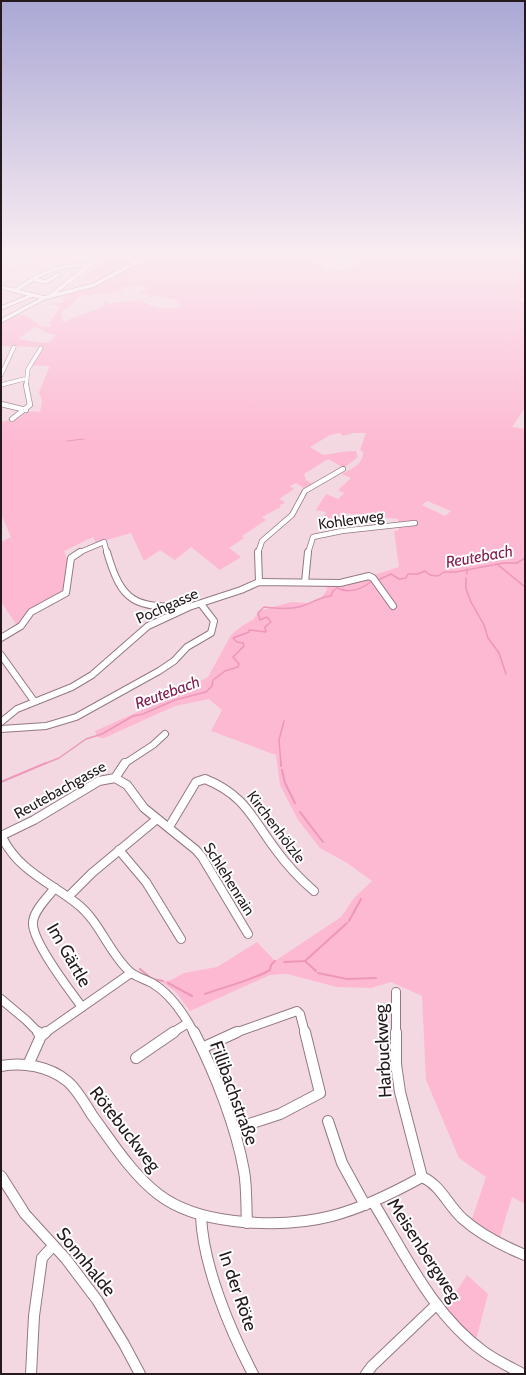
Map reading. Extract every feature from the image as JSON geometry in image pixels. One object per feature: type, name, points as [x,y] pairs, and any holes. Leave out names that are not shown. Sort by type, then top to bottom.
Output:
[{"type":"street","points":[[1,375],[14,347]]},
{"type":"street","points":[[12,419],[17,413],[26,410],[30,405],[25,390],[25,373],[41,348]]},
{"type":"street","points":[[1,385],[24,379]]},
{"type":"street","points":[[1,404],[26,410]]},
{"type":"street","points":[[259,582],[258,550],[262,541],[292,515],[305,491],[343,470]]},
{"type":"street","name":"Kohlerweg","points":[[305,582],[308,553],[313,537],[415,523]]},
{"type":"street","points":[[1,638],[21,626],[31,612],[66,593],[71,558],[86,549],[104,542],[115,575],[121,587],[132,600],[147,605],[189,607]]},
{"type":"street","name":"Pochgasse","points":[[1,722],[7,715],[34,701],[72,687],[92,675],[148,626],[189,607],[201,604],[259,582],[340,583],[372,578],[393,606]]},
{"type":"street","points":[[1,729],[46,726],[67,721],[159,671],[174,661],[186,647],[211,633],[214,621],[201,604]]},
{"type":"street","points":[[1,655],[22,682],[34,701]]},
{"type":"street","name":"Reutebachgasse","points":[[1,836],[34,820],[99,781],[115,778],[125,762],[161,740],[165,734]]},
{"type":"street","name":"Schlehenrain","points":[[115,778],[127,786],[144,808],[157,820],[190,843],[202,857],[248,934]]},
{"type":"street","name":"Kirchenhölzle","points":[[169,827],[196,782],[205,779],[217,784],[236,796],[251,812],[282,860],[301,881],[314,891]]},
{"type":"street","points":[[69,896],[92,873],[157,820]]},
{"type":"street","name":"Fillibachstraße","points":[[1,836],[6,845],[30,872],[69,896],[90,916],[110,947],[131,973],[151,982],[164,991],[188,1023],[202,1048],[234,1128],[244,1172],[247,1223]]},
{"type":"street","points":[[120,850],[146,882],[181,939]]},
{"type":"street","name":"Im Gärtle","points":[[55,888],[34,917],[34,927],[46,955],[82,1008],[131,973]]},
{"type":"street","name":"Harbuckweg","points":[[396,992],[396,1064],[400,1092],[422,1177]]},
{"type":"street","points":[[1,999],[26,1020],[41,1036]]},
{"type":"street","points":[[28,1065],[41,1036],[82,1008]]},
{"type":"street","points":[[202,1048],[250,1027],[286,1014],[297,1012],[300,1014],[320,1093],[280,1114],[234,1128]]},
{"type":"street","points":[[136,1058],[188,1023]]},
{"type":"street","name":"Rötebuckweg","points":[[1,1066],[28,1065],[46,1069],[68,1082],[126,1161],[152,1189],[164,1198],[201,1216],[247,1223],[281,1225],[315,1222],[351,1212],[422,1177]]},
{"type":"street","points":[[328,1121],[342,1163],[369,1203]]},
{"type":"street","name":"Sonnhalde","points":[[1,1176],[22,1210],[81,1278],[113,1325],[140,1374]]},
{"type":"street","points":[[422,1177],[434,1183],[454,1209],[469,1224],[507,1247],[525,1255]]},
{"type":"street","name":"Meisenbergweg","points":[[369,1203],[436,1305],[468,1339],[484,1352],[523,1374]]},
{"type":"street","name":"In der Röte","points":[[201,1216],[201,1228],[215,1281],[227,1317],[253,1374]]},
{"type":"street","points":[[31,1374],[34,1316],[42,1258],[53,1246]]},
{"type":"street","points":[[366,1374],[382,1356],[436,1305]]},
{"type":"shaded area","points":[[10,318],[30,318],[38,325],[46,327],[52,326],[49,323],[52,318],[62,318],[63,322],[73,318],[525,318],[525,408],[512,427],[525,429],[525,1204],[512,1197],[499,1240],[471,1222],[486,1177],[459,1158],[426,1080],[422,996],[391,982],[371,988],[337,987],[287,974],[270,975],[190,1011],[176,992],[162,982],[171,980],[184,973],[217,967],[257,942],[275,961],[341,917],[354,898],[372,881],[347,863],[320,848],[298,820],[280,785],[276,755],[211,731],[222,710],[209,699],[175,706],[104,738],[97,737],[95,731],[160,702],[208,677],[231,635],[254,619],[259,611],[291,602],[309,603],[321,598],[327,590],[326,585],[367,577],[399,567],[394,531],[399,530],[398,519],[342,513],[338,521],[324,518],[326,512],[316,510],[326,494],[338,499],[344,493],[338,490],[351,478],[342,474],[356,466],[361,460],[363,452],[360,450],[366,433],[353,433],[343,436],[340,433],[330,435],[310,447],[323,455],[356,451],[358,457],[344,468],[328,459],[304,474],[306,480],[314,485],[305,489],[296,483],[290,486],[294,489],[279,499],[285,502],[279,506],[281,507],[262,517],[266,520],[242,536],[244,538],[229,548],[241,557],[220,570],[191,547],[175,560],[160,550],[144,561],[131,533],[96,543],[93,537],[64,551],[68,562],[65,592],[26,614],[18,627],[1,602],[1,542],[11,537],[1,514],[1,422],[25,413],[35,411],[40,412],[42,401],[39,392],[50,366],[31,365],[43,347],[1,346],[1,322]],"holes":[[[34,327],[44,330],[44,332],[56,335],[50,342],[43,343],[18,339]],[[427,501],[451,511],[445,516],[422,505]]]},
{"type":"shaded area","points":[[467,1275],[488,1294],[476,1340],[459,1325],[445,1309]]},
{"type":"waterway","points":[[67,441],[84,439]]},
{"type":"waterway","name":"Reutebach","points":[[497,564],[517,563],[525,558]]},
{"type":"waterway","name":"Reutebach","points":[[467,570],[497,564]]},
{"type":"waterway","points":[[497,564],[525,587]]},
{"type":"waterway","name":"Reutebach","points":[[378,580],[391,574],[399,579],[406,578],[408,574],[418,574],[425,571],[430,575],[438,576],[444,572],[467,570]]},
{"type":"waterway","name":"Reutebach","points":[[467,570],[467,574]]},
{"type":"waterway","points":[[466,578],[466,589],[471,602],[484,625],[488,638],[499,653],[506,674]]},
{"type":"waterway","name":"Reutebach","points":[[44,764],[59,758],[86,739],[102,734],[133,716],[143,714],[175,700],[206,692],[212,686],[213,680],[225,671],[238,667],[239,664],[233,657],[244,646],[243,643],[237,642],[233,638],[249,632],[249,630],[266,632],[265,627],[271,622],[267,617],[260,620],[258,613],[264,607],[286,609],[295,608],[331,596],[333,591],[337,588],[351,591],[372,581]]},
{"type":"waterway","points":[[281,764],[279,740],[284,721]]},
{"type":"waterway","name":"Reutebach","points":[[1,782],[46,763]]},
{"type":"waterway","points":[[282,770],[285,783],[295,803]]},
{"type":"waterway","points":[[300,812],[323,842]]},
{"type":"waterway","points":[[349,921],[361,899]]},
{"type":"waterway","points":[[305,961],[347,923]]},
{"type":"waterway","points":[[205,994],[262,974],[270,970],[271,965],[275,961]]},
{"type":"waterway","points":[[284,962],[305,961]]},
{"type":"waterway","points":[[305,961],[316,971]]},
{"type":"waterway","points":[[140,969],[152,979],[163,981]]},
{"type":"waterway","points":[[318,973],[347,979],[376,978]]},
{"type":"waterway","points":[[168,983],[192,996]]}]
